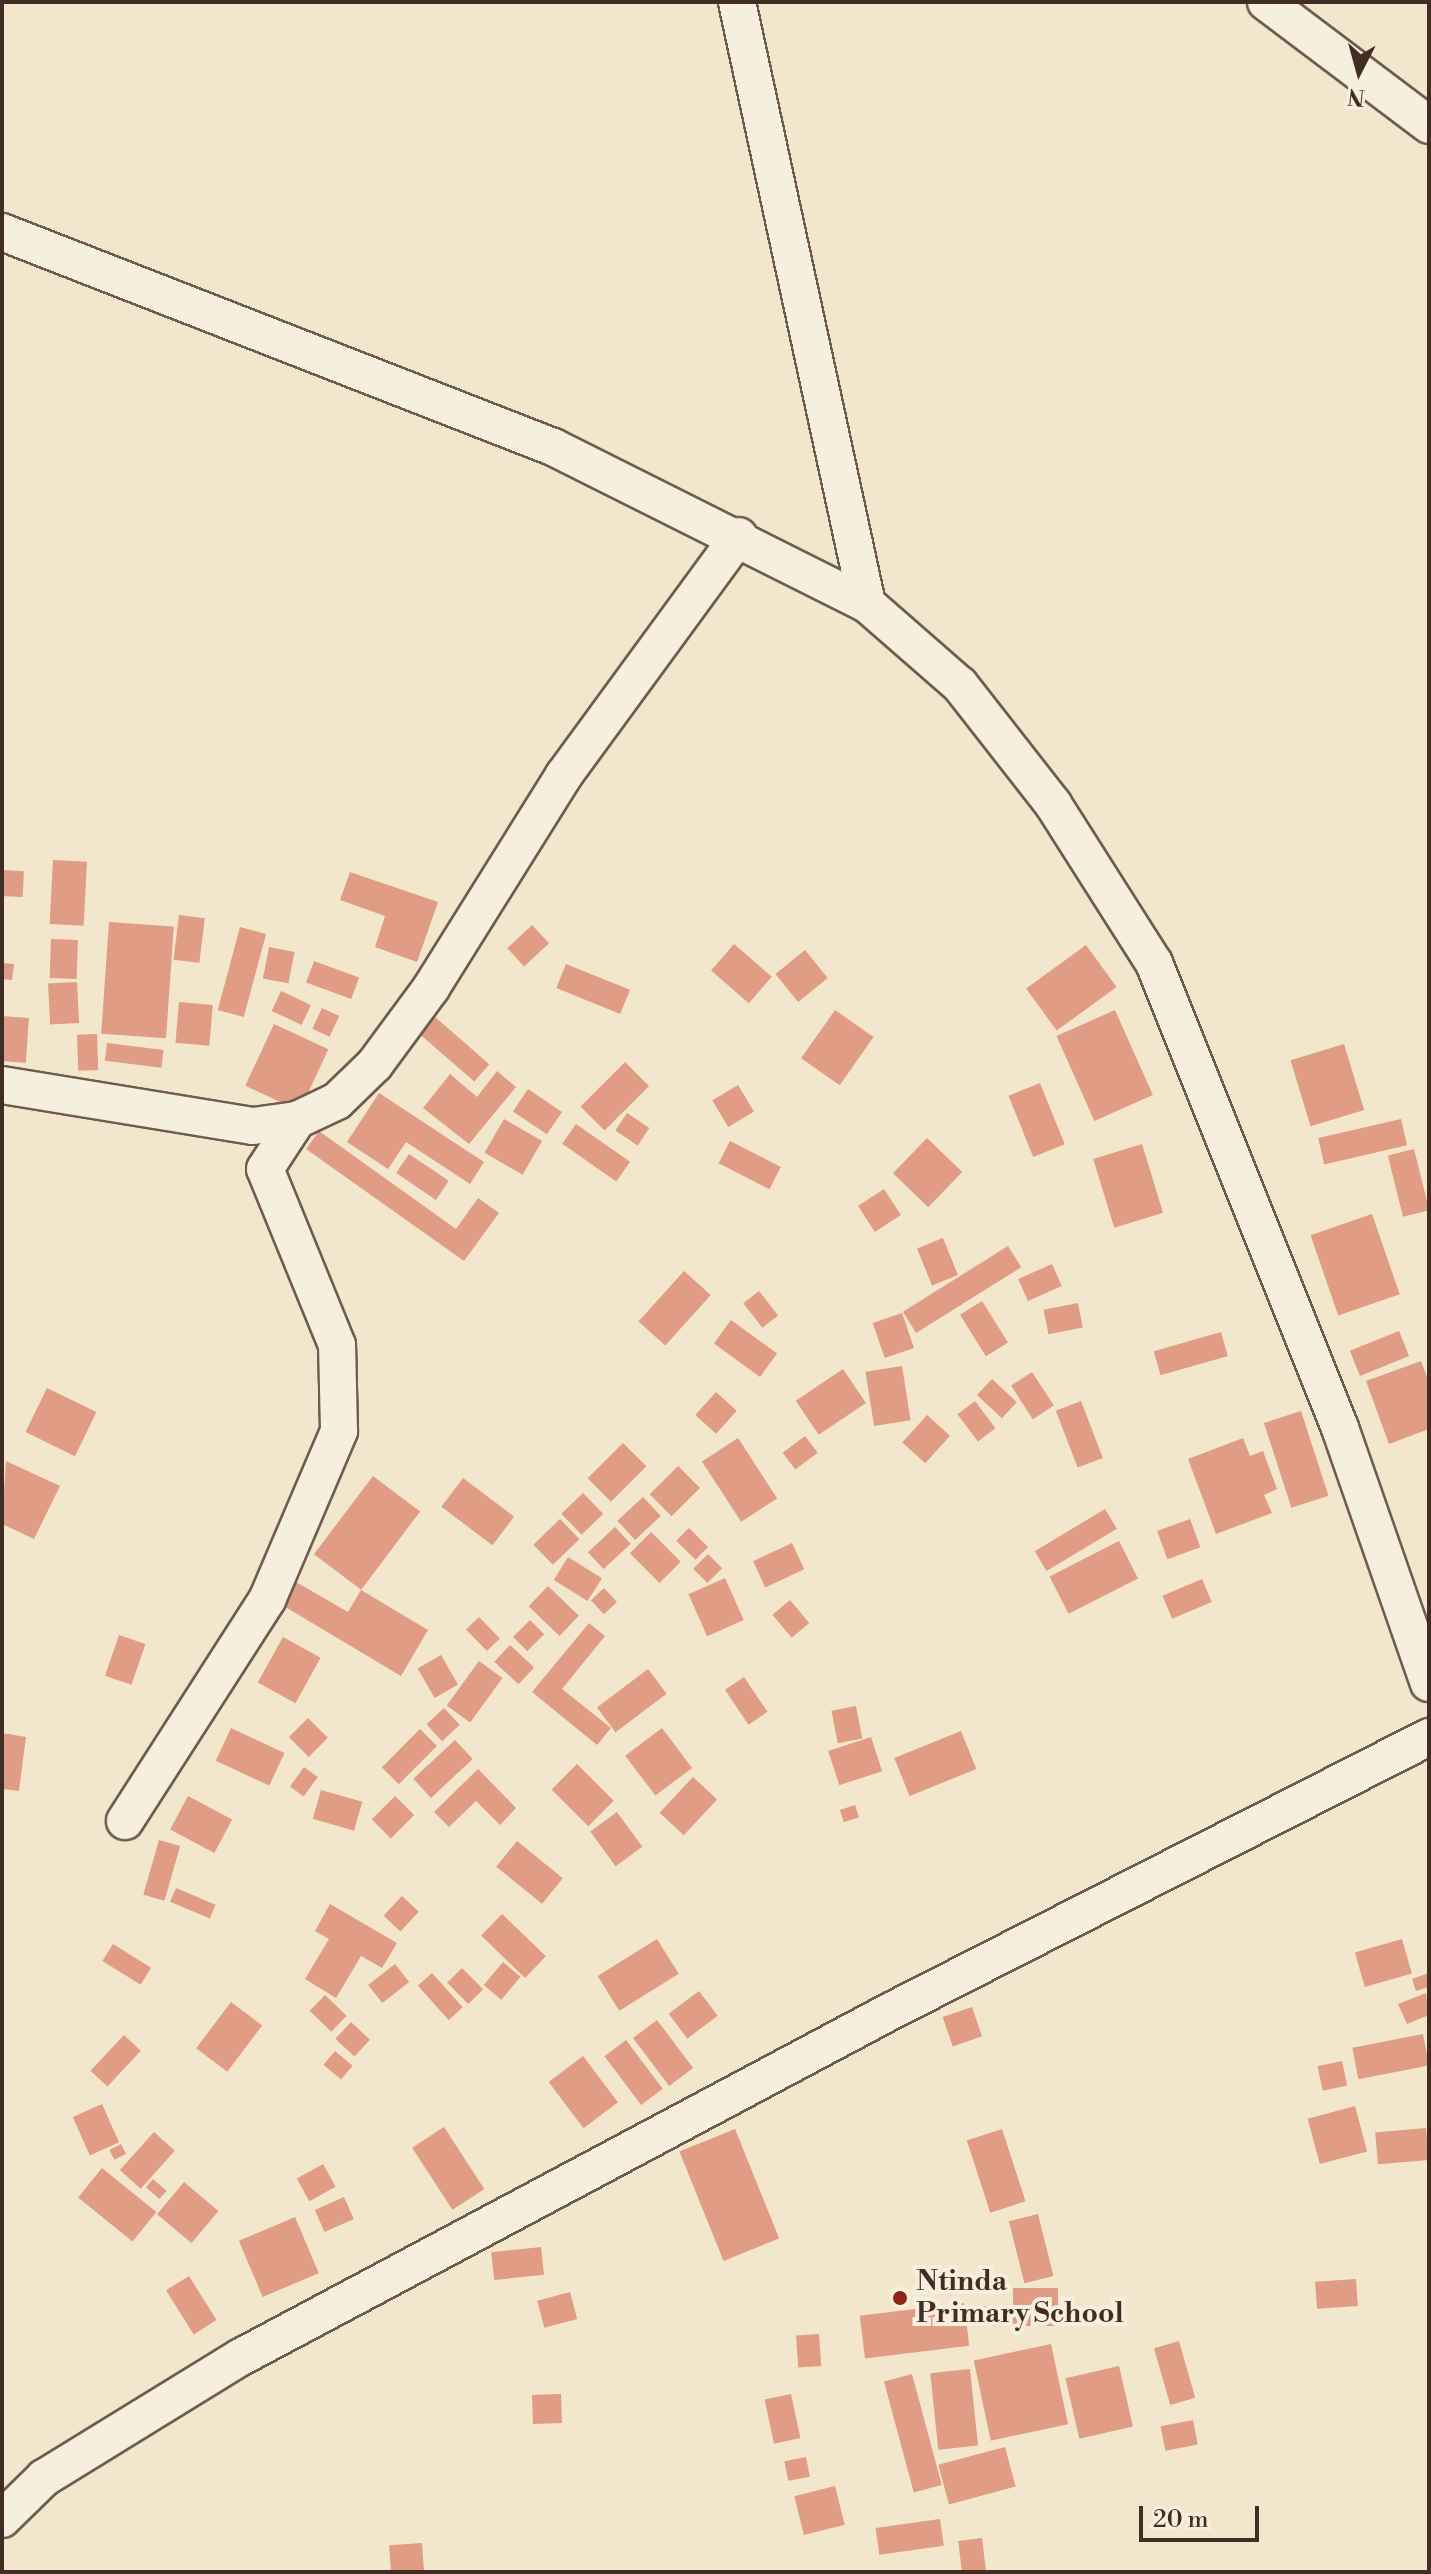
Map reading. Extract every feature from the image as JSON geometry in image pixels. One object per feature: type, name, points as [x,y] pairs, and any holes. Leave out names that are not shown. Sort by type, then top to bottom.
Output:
[{"type":"street","points":[[737,2],[867,604]]},
{"type":"street","points":[[1266,2],[1429,125]]},
{"type":"street","points":[[2,232],[553,447],[739,536],[867,604],[960,685],[1053,804],[1154,963],[1334,1413],[1429,1683]]},
{"type":"street","points":[[2,1085],[253,1126],[297,1120],[337,1101],[375,1064],[431,988],[564,775],[739,536]]},
{"type":"street","points":[[125,1821],[267,1600],[339,1431],[337,1345],[265,1169],[297,1120]]},
{"type":"street","points":[[2,2519],[44,2478],[241,2357],[877,2019],[1429,1737]]},
{"type":"building","points":[[53,860],[87,862],[84,926],[50,924]]},
{"type":"building","points":[[2,870],[24,871],[23,897],[2,896]]},
{"type":"building","points":[[350,872],[438,902],[417,962],[375,947],[385,916],[340,900]]},
{"type":"building","points":[[179,915],[205,918],[199,963],[174,960]]},
{"type":"building","points":[[109,922],[174,927],[166,1038],[101,1034]]},
{"type":"building","points":[[532,925],[549,943],[524,966],[507,948]]},
{"type":"building","points":[[240,927],[266,934],[244,1017],[218,1010]]},
{"type":"building","points":[[51,939],[78,940],[77,979],[50,978]]},
{"type":"building","points":[[734,944],[772,977],[749,1003],[711,970]]},
{"type":"building","points":[[1086,945],[1117,987],[1057,1031],[1026,988]]},
{"type":"building","points":[[269,947],[295,952],[288,983],[263,978]]},
{"type":"building","points":[[805,950],[828,978],[798,1002],[775,974]]},
{"type":"building","points":[[314,961],[359,977],[351,999],[306,983]]},
{"type":"building","points":[[2,963],[14,964],[12,980],[2,979]]},
{"type":"building","points":[[566,964],[630,990],[620,1014],[556,988]]},
{"type":"building","points":[[77,982],[79,1023],[50,1024],[48,984]]},
{"type":"building","points":[[281,991],[311,1005],[302,1025],[272,1011]]},
{"type":"building","points":[[179,1002],[213,1005],[209,1046],[175,1043]]},
{"type":"building","points":[[322,1008],[339,1016],[329,1037],[312,1029]]},
{"type":"building","points":[[835,1010],[874,1037],[840,1085],[801,1058]]},
{"type":"building","points":[[1115,1010],[1153,1095],[1094,1121],[1057,1036]]},
{"type":"building","points":[[2,1016],[29,1018],[26,1063],[2,1061]]},
{"type":"building","points":[[435,1017],[489,1064],[474,1082],[420,1034]]},
{"type":"building","points":[[274,1024],[328,1049],[300,1111],[245,1086]]},
{"type":"building","points":[[97,1034],[98,1070],[78,1071],[77,1035]]},
{"type":"building","points":[[107,1043],[164,1050],[161,1068],[105,1061]]},
{"type":"building","points":[[1344,1044],[1364,1110],[1311,1126],[1290,1060]]},
{"type":"building","points":[[625,1062],[649,1086],[604,1131],[580,1107]]},
{"type":"building","points":[[497,1071],[516,1087],[469,1144],[423,1108],[450,1074],[477,1097]]},
{"type":"building","points":[[1040,1083],[1065,1144],[1033,1157],[1008,1096]]},
{"type":"building","points":[[738,1085],[754,1112],[728,1127],[712,1100]]},
{"type":"building","points":[[528,1089],[562,1112],[547,1134],[513,1111]]},
{"type":"building","points":[[379,1093],[484,1162],[470,1184],[406,1142],[388,1169],[347,1142]]},
{"type":"building","points":[[627,1113],[649,1128],[638,1146],[615,1130]]},
{"type":"building","points":[[504,1119],[542,1141],[523,1175],[484,1153]]},
{"type":"building","points":[[1401,1119],[1407,1145],[1324,1164],[1318,1138]]},
{"type":"building","points":[[576,1124],[630,1162],[616,1182],[562,1144]]},
{"type":"building","points":[[319,1131],[456,1229],[478,1198],[499,1213],[464,1261],[306,1149]]},
{"type":"building","points":[[927,1138],[962,1172],[928,1207],[893,1173]]},
{"type":"building","points":[[730,1141],[781,1167],[769,1189],[719,1163]]},
{"type":"building","points":[[1142,1144],[1163,1213],[1114,1228],[1093,1159]]},
{"type":"building","points":[[1414,1149],[1429,1210],[1403,1217],[1388,1156]]},
{"type":"building","points":[[409,1154],[449,1181],[436,1200],[396,1173]]},
{"type":"building","points":[[884,1189],[901,1215],[875,1232],[858,1206]]},
{"type":"building","points":[[1372,1214],[1400,1294],[1338,1316],[1311,1235]]},
{"type":"building","points":[[943,1238],[958,1275],[932,1286],[917,1248]]},
{"type":"building","points":[[1008,1246],[1021,1267],[916,1333],[903,1312]]},
{"type":"building","points":[[1052,1264],[1062,1286],[1028,1301],[1018,1279]]},
{"type":"building","points":[[684,1271],[711,1295],[665,1346],[638,1322]]},
{"type":"building","points":[[759,1291],[778,1315],[762,1328],[743,1303]]},
{"type":"building","points":[[982,1301],[1008,1343],[986,1356],[960,1315]]},
{"type":"building","points":[[1078,1303],[1083,1328],[1048,1334],[1044,1310]]},
{"type":"building","points":[[902,1313],[914,1348],[885,1358],[873,1323]]},
{"type":"building","points":[[731,1320],[777,1354],[760,1377],[714,1343]]},
{"type":"building","points":[[1399,1331],[1409,1356],[1360,1376],[1350,1351]]},
{"type":"building","points":[[1221,1332],[1228,1356],[1161,1375],[1154,1351]]},
{"type":"building","points":[[1421,1361],[1429,1382],[1429,1429],[1389,1444],[1366,1381]]},
{"type":"building","points":[[902,1366],[911,1420],[874,1426],[865,1372]]},
{"type":"building","points":[[843,1369],[866,1403],[819,1435],[796,1401]]},
{"type":"building","points":[[1032,1372],[1054,1406],[1033,1419],[1011,1386]]},
{"type":"building","points":[[992,1379],[1017,1402],[1002,1418],[977,1395]]},
{"type":"building","points":[[47,1388],[96,1412],[75,1456],[26,1432]]},
{"type":"building","points":[[716,1392],[737,1411],[716,1434],[695,1415]]},
{"type":"building","points":[[975,1401],[995,1428],[978,1441],[957,1414]]},
{"type":"building","points":[[1081,1401],[1103,1458],[1078,1468],[1056,1411]]},
{"type":"building","points":[[1301,1411],[1329,1496],[1291,1508],[1264,1423]]},
{"type":"building","points":[[927,1415],[950,1436],[925,1463],[902,1442]]},
{"type":"building","points":[[805,1436],[818,1453],[795,1470],[783,1453]]},
{"type":"building","points":[[738,1438],[777,1498],[741,1522],[702,1461]]},
{"type":"building","points":[[1243,1438],[1250,1456],[1263,1451],[1277,1489],[1264,1495],[1272,1513],[1216,1534],[1188,1459]]},
{"type":"building","points":[[623,1443],[646,1466],[611,1502],[588,1478]]},
{"type":"building","points":[[6,1461],[60,1486],[34,1539],[2,1524]]},
{"type":"building","points":[[678,1466],[700,1488],[672,1516],[650,1494]]},
{"type":"building","points":[[373,1476],[420,1512],[361,1590],[314,1554]]},
{"type":"building","points":[[463,1478],[514,1517],[492,1545],[441,1507]]},
{"type":"building","points":[[583,1493],[603,1514],[582,1535],[561,1514]]},
{"type":"building","points":[[643,1497],[661,1516],[635,1540],[617,1521]]},
{"type":"building","points":[[1105,1509],[1117,1529],[1047,1571],[1035,1551]]},
{"type":"building","points":[[560,1519],[579,1539],[553,1565],[533,1545]]},
{"type":"building","points":[[1190,1519],[1200,1547],[1167,1559],[1157,1531]]},
{"type":"building","points":[[615,1527],[631,1544],[604,1569],[588,1552]]},
{"type":"building","points":[[689,1528],[708,1547],[695,1560],[676,1541]]},
{"type":"building","points":[[651,1532],[681,1562],[659,1583],[630,1553]]},
{"type":"building","points":[[1119,1541],[1138,1578],[1069,1614],[1050,1576]]},
{"type":"building","points":[[792,1543],[804,1569],[765,1587],[753,1561]]},
{"type":"building","points":[[708,1554],[722,1568],[707,1583],[693,1569]]},
{"type":"building","points":[[568,1557],[602,1578],[588,1601],[554,1580]]},
{"type":"building","points":[[725,1578],[744,1620],[707,1636],[688,1594]]},
{"type":"building","points":[[1202,1579],[1212,1602],[1172,1619],[1162,1596]]},
{"type":"building","points":[[296,1582],[348,1612],[361,1590],[428,1630],[401,1676],[282,1605]]},
{"type":"building","points":[[548,1586],[579,1616],[559,1636],[529,1606]]},
{"type":"building","points":[[604,1588],[617,1602],[604,1614],[591,1600]]},
{"type":"building","points":[[790,1600],[809,1623],[792,1638],[772,1615]]},
{"type":"building","points":[[479,1617],[500,1639],[487,1651],[466,1630]]},
{"type":"building","points":[[530,1620],[544,1634],[527,1651],[513,1637]]},
{"type":"building","points":[[589,1623],[605,1636],[562,1689],[611,1728],[597,1745],[532,1692]]},
{"type":"building","points":[[119,1635],[145,1644],[131,1685],[105,1676]]},
{"type":"building","points":[[283,1637],[321,1658],[295,1703],[258,1682]]},
{"type":"building","points":[[510,1645],[534,1668],[518,1684],[494,1662]]},
{"type":"building","points":[[441,1655],[458,1684],[435,1698],[418,1668]]},
{"type":"building","points":[[479,1661],[502,1678],[470,1723],[447,1705]]},
{"type":"building","points":[[648,1669],[667,1694],[616,1732],[597,1708]]},
{"type":"building","points":[[744,1677],[767,1712],[748,1725],[725,1690]]},
{"type":"building","points":[[856,1706],[862,1738],[838,1743],[831,1711]]},
{"type":"building","points":[[444,1708],[460,1725],[442,1741],[426,1724]]},
{"type":"building","points":[[308,1718],[328,1738],[309,1757],[289,1737]]},
{"type":"building","points":[[231,1728],[284,1753],[269,1786],[216,1761]]},
{"type":"building","points":[[662,1728],[692,1768],[655,1796],[625,1756]]},
{"type":"building","points":[[420,1729],[437,1746],[399,1784],[382,1767]]},
{"type":"building","points":[[961,1731],[976,1769],[910,1796],[894,1758]]},
{"type":"building","points":[[2,1733],[26,1737],[19,1791],[2,1789]]},
{"type":"building","points":[[871,1737],[882,1771],[839,1785],[828,1751]]},
{"type":"building","points":[[455,1740],[473,1759],[431,1798],[413,1779]]},
{"type":"building","points":[[577,1764],[614,1801],[588,1826],[552,1789]]},
{"type":"building","points":[[304,1767],[318,1777],[304,1796],[290,1786]]},
{"type":"building","points":[[478,1769],[516,1808],[500,1825],[476,1801],[449,1827],[434,1812]]},
{"type":"building","points":[[693,1777],[717,1800],[684,1835],[660,1813]]},
{"type":"building","points":[[321,1790],[362,1802],[354,1831],[313,1819]]},
{"type":"building","points":[[188,1796],[232,1819],[214,1853],[170,1830]]},
{"type":"building","points":[[395,1796],[414,1815],[391,1838],[372,1819]]},
{"type":"building","points":[[855,1805],[859,1817],[844,1822],[840,1810]]},
{"type":"building","points":[[617,1812],[642,1847],[616,1866],[590,1831]]},
{"type":"building","points":[[159,1840],[180,1846],[164,1901],[143,1895]]},
{"type":"building","points":[[517,1841],[563,1878],[542,1904],[496,1867]]},
{"type":"building","points":[[176,1888],[216,1905],[210,1919],[170,1902]]},
{"type":"building","points":[[402,1896],[419,1912],[400,1931],[384,1916]]},
{"type":"building","points":[[330,1904],[397,1943],[382,1968],[361,1956],[336,1998],[305,1979],[329,1939],[315,1931]]},
{"type":"building","points":[[502,1914],[546,1956],[525,1978],[481,1936]]},
{"type":"building","points":[[657,1939],[679,1974],[619,2011],[598,1976]]},
{"type":"building","points":[[1402,1939],[1412,1974],[1365,1987],[1355,1953]]},
{"type":"building","points":[[113,1944],[151,1968],[141,1985],[102,1961]]},
{"type":"building","points":[[503,1962],[521,1977],[501,2000],[484,1985]]},
{"type":"building","points":[[395,1964],[409,1982],[382,2003],[368,1985]]},
{"type":"building","points":[[462,1968],[483,1989],[468,2004],[447,1983]]},
{"type":"building","points":[[432,1973],[463,2007],[449,2020],[418,1986]]},
{"type":"building","points":[[1429,1973],[1429,1987],[1416,1991],[1412,1979]]},
{"type":"building","points":[[699,1991],[718,2016],[687,2039],[669,2014]]},
{"type":"building","points":[[1426,1993],[1429,2015],[1407,2024],[1398,2004]]},
{"type":"building","points":[[325,1995],[347,2016],[331,2032],[310,2011]]},
{"type":"building","points":[[231,2002],[262,2025],[227,2072],[196,2048]]},
{"type":"building","points":[[972,2007],[982,2036],[953,2046],[943,2017]]},
{"type":"building","points":[[657,2020],[693,2068],[669,2086],[633,2038]]},
{"type":"building","points":[[351,2022],[370,2040],[354,2057],[335,2039]]},
{"type":"building","points":[[1423,2034],[1429,2065],[1358,2079],[1352,2048]]},
{"type":"building","points":[[124,2035],[141,2051],[107,2087],[91,2071]]},
{"type":"building","points":[[626,2040],[663,2089],[641,2105],[604,2056]]},
{"type":"building","points":[[335,2051],[353,2066],[341,2080],[323,2065]]},
{"type":"building","points":[[583,2056],[618,2102],[584,2128],[549,2082]]},
{"type":"building","points":[[1342,2061],[1347,2085],[1323,2091],[1318,2066]]},
{"type":"building","points":[[102,2104],[119,2142],[90,2155],[73,2117]]},
{"type":"building","points":[[1355,2106],[1367,2151],[1320,2164],[1308,2119]]},
{"type":"building","points":[[444,2127],[484,2189],[452,2210],[412,2148]]},
{"type":"building","points":[[1426,2128],[1429,2160],[1378,2164],[1375,2132]]},
{"type":"building","points":[[735,2129],[779,2238],[724,2261],[679,2151]]},
{"type":"building","points":[[1002,2129],[1025,2201],[990,2213],[967,2140]]},
{"type":"building","points":[[154,2132],[175,2151],[141,2189],[120,2170]]},
{"type":"building","points":[[121,2144],[126,2154],[114,2160],[109,2150]]},
{"type":"building","points":[[323,2164],[336,2187],[309,2201],[297,2179]]},
{"type":"building","points":[[102,2168],[156,2212],[132,2242],[78,2198]]},
{"type":"building","points":[[153,2179],[167,2191],[159,2199],[146,2187]]},
{"type":"building","points":[[184,2182],[218,2211],[191,2243],[157,2214]]},
{"type":"building","points":[[344,2197],[354,2219],[325,2232],[315,2210]]},
{"type":"building","points":[[1038,2214],[1053,2276],[1024,2283],[1009,2221]]},
{"type":"building","points":[[295,2217],[319,2273],[263,2297],[239,2241]]},
{"type":"building","points":[[541,2247],[544,2275],[494,2280],[491,2252]]},
{"type":"building","points":[[189,2276],[217,2320],[194,2334],[166,2290]]},
{"type":"building","points":[[1356,2279],[1358,2306],[1317,2309],[1315,2282]]},
{"type":"building","points":[[1013,2288],[1058,2288],[1058,2326],[970,2326],[970,2306],[1013,2307]]},
{"type":"building","points":[[570,2292],[577,2319],[544,2328],[537,2301]]},
{"type":"building","points":[[964,2303],[969,2346],[865,2358],[860,2316]]},
{"type":"building","points":[[819,2334],[821,2366],[798,2368],[796,2336]]},
{"type":"building","points":[[1179,2341],[1195,2398],[1170,2405],[1154,2348]]},
{"type":"building","points":[[1051,2344],[1068,2424],[991,2441],[974,2360]]},
{"type":"building","points":[[1119,2366],[1133,2426],[1079,2439],[1065,2378]]},
{"type":"building","points":[[970,2369],[978,2446],[938,2450],[930,2373]]},
{"type":"building","points":[[912,2374],[942,2485],[914,2493],[884,2382]]},
{"type":"building","points":[[561,2394],[562,2423],[533,2424],[532,2395]]},
{"type":"building","points":[[791,2394],[800,2438],[774,2444],[765,2400]]},
{"type":"building","points":[[1193,2420],[1198,2445],[1165,2451],[1161,2426]]},
{"type":"building","points":[[1005,2447],[1016,2487],[949,2504],[938,2465]]},
{"type":"building","points":[[806,2457],[810,2477],[788,2481],[784,2461]]},
{"type":"building","points":[[835,2486],[845,2525],[804,2535],[794,2496]]},
{"type":"building","points":[[940,2519],[944,2546],[879,2555],[876,2528]]},
{"type":"building","points":[[982,2538],[986,2572],[962,2572],[958,2541]]},
{"type":"building","points":[[422,2543],[424,2572],[391,2572],[389,2545]]},
{"type":"place","name":"Ntinda Primary School","points":[[900,2298]]}]
